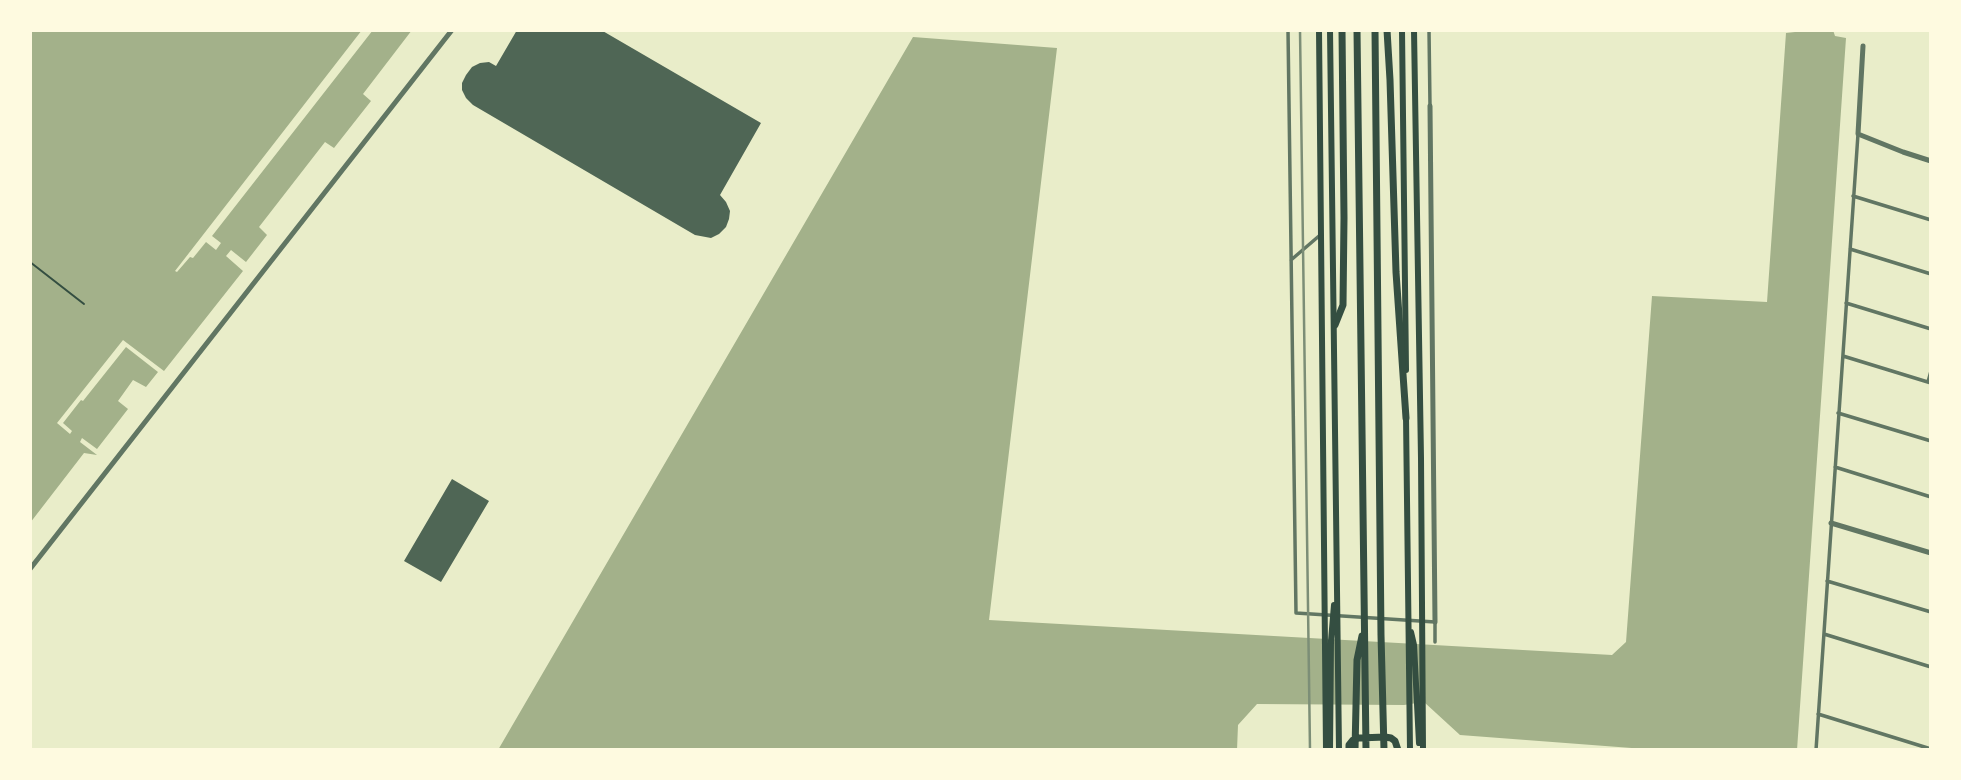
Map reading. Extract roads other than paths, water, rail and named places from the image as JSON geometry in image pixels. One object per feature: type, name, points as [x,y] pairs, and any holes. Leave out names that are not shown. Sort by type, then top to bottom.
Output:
[{"type":"highway","points":[[1319,30],[1328,750]]},
{"type":"highway","points":[[1330,30],[1339,750]]},
{"type":"highway","points":[[1335,326],[1343,305],[1342,30]]},
{"type":"highway","points":[[1357,30],[1366,750]]},
{"type":"highway","points":[[1375,30],[1384,750]]},
{"type":"highway","points":[[1387,30],[1396,272],[1408,458],[1410,750]]},
{"type":"highway","points":[[1402,30],[1406,418]]},
{"type":"highway","points":[[1414,30],[1421,750]]},
{"type":"highway","points":[[1328,750],[1331,641],[1337,576]]},
{"type":"highway","points":[[1408,620],[1414,645],[1421,750]]},
{"type":"highway","points":[[1355,750],[1357,660],[1365,621]]},
{"type":"highway","points":[[1349,750],[1353,740],[1385,737],[1395,741],[1398,750]]},
{"type":"street","points":[[30,569],[452,30]]},
{"type":"street","points":[[1289,30],[1296,613],[1434,622]]},
{"type":"street","points":[[1429,30],[1435,642]]},
{"type":"street","points":[[1816,750],[1863,46]]},
{"type":"street","points":[[1858,134],[1931,161]]},
{"type":"street","points":[[1853,196],[1931,220]]},
{"type":"street","points":[[1291,260],[1321,235]]},
{"type":"street","points":[[1850,249],[1931,274]]},
{"type":"street","points":[[1846,302],[1931,329]]},
{"type":"street","points":[[1842,356],[1930,383],[1931,371]]},
{"type":"street","points":[[1838,413],[1931,440]]},
{"type":"street","points":[[1835,467],[1931,497]]},
{"type":"street","points":[[1831,523],[1931,553]]},
{"type":"street","points":[[1828,581],[1931,612]]},
{"type":"street","points":[[1824,634],[1931,667]]},
{"type":"street","points":[[1818,714],[1931,748]]},
{"type":"railway","points":[[1300,30],[1310,750]]}]
